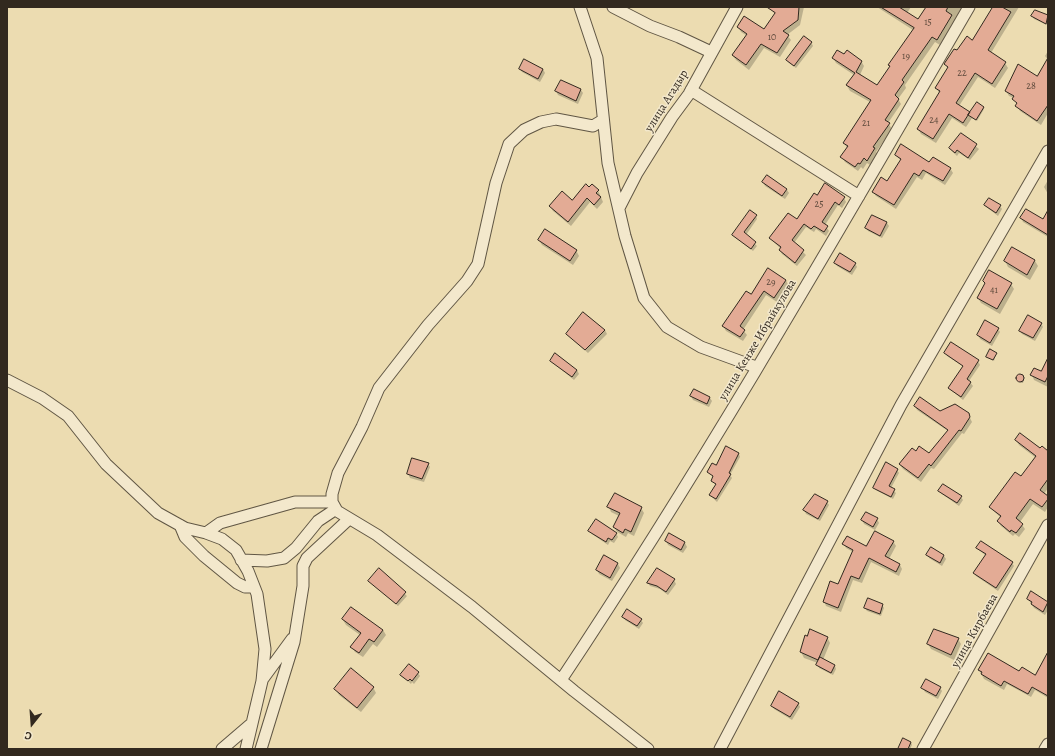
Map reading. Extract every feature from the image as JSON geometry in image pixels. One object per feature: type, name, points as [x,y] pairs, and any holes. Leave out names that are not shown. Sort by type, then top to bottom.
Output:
[{"type":"street","points":[[580,7],[597,58],[608,163],[625,236],[644,298],[667,327],[701,346],[756,367]]},
{"type":"street","points":[[613,7],[650,26],[679,37],[711,52]]},
{"type":"street","name":"улица Агадыр","points":[[618,208],[637,173],[691,90],[737,7]]},
{"type":"street","name":"улица Кенже Ибрайкулова","points":[[561,680],[638,562],[858,196],[969,7]]},
{"type":"street","points":[[691,90],[858,196]]},
{"type":"street","points":[[603,120],[593,126],[556,119],[542,122],[524,130],[509,144],[496,183],[478,264],[467,281],[428,325],[379,388],[362,428],[338,473],[332,494],[334,505],[349,519],[377,534],[472,607],[648,749]]},
{"type":"street","points":[[720,749],[902,406],[1048,152]]},
{"type":"street","points":[[7,380],[42,398],[68,416],[106,464],[158,513],[185,528],[222,539],[236,550],[254,587],[262,622],[265,649],[262,681],[250,725],[246,749]]},
{"type":"street","points":[[206,533],[220,523],[295,502],[334,505]]},
{"type":"street","points":[[284,558],[296,548],[318,521],[334,505]]},
{"type":"street","points":[[261,749],[296,634],[303,586],[303,566],[307,558],[349,519]]},
{"type":"street","points":[[180,525],[185,537],[204,556],[245,587],[254,587]]},
{"type":"street","name":"улица Кирбаева","points":[[923,749],[1048,525]]},
{"type":"street","points":[[241,560],[267,561],[284,558],[296,561],[303,566]]},
{"type":"street","points":[[262,681],[296,634]]},
{"type":"street","points":[[222,749],[250,725]]},
{"type":"street","points":[[1045,749],[1048,744]]},
{"type":"building","points":[[767,7],[799,7],[798,20],[783,31],[789,35],[777,53],[761,44],[746,65],[732,55],[747,34],[737,27],[744,16],[764,29],[775,13]]},
{"type":"building","points":[[881,7],[899,7],[918,19],[926,7],[948,7],[946,11],[952,15],[937,40],[932,37],[902,80],[904,82],[895,95],[899,99],[885,120],[890,123],[873,147],[875,148],[867,161],[864,158],[860,164],[858,163],[855,167],[840,157],[848,146],[843,143],[871,100],[846,85],[855,73],[832,58],[837,50],[844,54],[847,50],[862,61],[856,72],[877,85],[890,66],[888,65],[914,28]]},
{"type":"building","points":[[993,7],[1002,7],[1011,12],[988,50],[1006,62],[992,84],[975,73],[956,103],[970,112],[963,123],[949,114],[933,139],[917,129],[940,91],[935,88],[948,67],[944,64],[954,49],[957,50],[967,36],[972,40]]},
{"type":"building","points":[[1035,10],[1048,15],[1046,24],[1031,16]]},
{"type":"building","points":[[804,36],[812,42],[794,66],[786,60]]},
{"type":"building","points":[[1048,58],[1048,105],[1037,121],[1015,106],[1017,103],[1012,99],[1014,96],[1005,91],[1018,64],[1037,76]]},
{"type":"building","points":[[524,59],[543,69],[538,79],[519,69]]},
{"type":"building","points":[[561,80],[581,89],[576,101],[555,91]]},
{"type":"building","points":[[977,102],[984,107],[976,120],[968,115]]},
{"type":"building","points":[[961,133],[977,144],[968,158],[957,150],[955,153],[949,148]]},
{"type":"building","points":[[901,144],[929,162],[933,157],[951,168],[943,181],[923,170],[919,176],[914,173],[894,205],[872,192],[881,177],[887,181],[901,159],[895,155]]},
{"type":"building","points":[[767,175],[787,189],[782,196],[762,182]]},
{"type":"building","points":[[825,183],[845,197],[839,205],[835,202],[822,222],[828,226],[824,232],[814,226],[811,229],[804,224],[792,240],[804,250],[795,263],[779,250],[781,247],[769,238],[788,213],[797,219],[814,193],[817,195]]},
{"type":"building","points":[[586,184],[589,187],[592,184],[599,190],[596,193],[601,197],[594,205],[587,198],[568,222],[549,206],[562,191],[572,200]]},
{"type":"building","points":[[989,198],[1001,205],[996,213],[984,205]]},
{"type":"building","points":[[1026,209],[1043,219],[1048,210],[1048,235],[1020,218]]},
{"type":"building","points":[[750,210],[757,215],[744,232],[756,242],[751,249],[732,235]]},
{"type":"building","points":[[872,215],[887,222],[880,236],[865,228]]},
{"type":"building","points":[[545,229],[577,250],[570,261],[538,240]]},
{"type":"building","points":[[1012,247],[1035,260],[1027,275],[1004,261]]},
{"type":"building","points":[[840,253],[856,263],[850,272],[834,263]]},
{"type":"building","points":[[768,268],[786,280],[774,298],[764,291],[740,326],[745,330],[740,337],[722,326],[746,291],[751,294]]},
{"type":"building","points":[[989,270],[1012,283],[997,309],[977,298],[985,283],[983,281]]},
{"type":"building","points":[[583,312],[605,330],[585,350],[566,334]]},
{"type":"building","points":[[1028,315],[1042,323],[1033,338],[1019,331]]},
{"type":"building","points":[[985,320],[999,328],[990,343],[977,335]]},
{"type":"building","points":[[951,342],[979,360],[967,379],[971,382],[961,397],[948,388],[963,366],[944,353]]},
{"type":"building","points":[[990,349],[997,353],[993,360],[986,357]]},
{"type":"building","points":[[555,353],[577,370],[572,377],[550,361]]},
{"type":"building","points":[[1048,358],[1048,376],[1045,382],[1030,375],[1034,368],[1041,371]]},
{"type":"building","points":[[1018,374],[1022,374],[1024,378],[1022,382],[1018,382],[1016,380],[1016,376]]},
{"type":"building","points":[[694,389],[710,397],[707,404],[690,396]]},
{"type":"building","points":[[920,397],[940,411],[955,404],[969,413],[970,417],[961,431],[959,430],[931,466],[929,464],[918,478],[899,464],[912,448],[916,451],[919,446],[929,453],[948,430],[914,406]]},
{"type":"building","points":[[1020,433],[1040,448],[1042,446],[1048,451],[1048,479],[1040,490],[1048,496],[1048,499],[1042,507],[1030,499],[1016,518],[1023,524],[1016,533],[1011,530],[1010,532],[997,521],[1001,516],[989,507],[1015,472],[1021,476],[1036,456],[1015,440]]},
{"type":"building","points":[[726,446],[739,453],[729,473],[731,474],[716,499],[709,495],[716,484],[711,481],[713,476],[707,472],[712,463],[716,465]]},
{"type":"building","points":[[412,458],[429,463],[422,479],[407,474]]},
{"type":"building","points":[[886,462],[898,469],[889,486],[895,489],[891,497],[873,488]]},
{"type":"building","points":[[943,484],[962,496],[957,503],[938,491]]},
{"type":"building","points":[[615,493],[642,507],[631,532],[625,529],[623,533],[613,527],[620,513],[607,507]]},
{"type":"building","points":[[815,494],[828,501],[818,519],[803,510]]},
{"type":"building","points":[[866,512],[878,518],[873,527],[861,520]]},
{"type":"building","points":[[596,519],[617,533],[612,540],[608,538],[606,542],[588,531]]},
{"type":"building","points":[[875,531],[894,541],[885,556],[900,564],[896,572],[869,558],[859,579],[851,576],[838,608],[823,602],[830,581],[838,584],[853,550],[842,544],[847,536],[866,546]]},
{"type":"building","points":[[669,533],[685,542],[681,550],[665,541]]},
{"type":"building","points":[[981,541],[1013,562],[996,588],[973,573],[986,554],[976,548]]},
{"type":"building","points":[[931,547],[944,555],[940,563],[926,555]]},
{"type":"building","points":[[604,555],[618,563],[610,578],[596,570]]},
{"type":"building","points":[[379,568],[406,592],[396,604],[368,581]]},
{"type":"building","points":[[657,568],[675,579],[666,592],[657,586],[647,583]]},
{"type":"building","points":[[1031,591],[1048,602],[1043,612],[1031,604],[1032,602],[1027,599]]},
{"type":"building","points":[[868,598],[883,604],[880,614],[864,608]]},
{"type":"building","points":[[351,607],[383,630],[374,642],[369,639],[359,653],[350,647],[361,633],[342,619]]},
{"type":"building","points":[[627,609],[642,619],[637,626],[622,617]]},
{"type":"building","points":[[810,629],[828,637],[818,660],[800,652],[805,635],[807,636]]},
{"type":"building","points":[[934,629],[959,638],[951,655],[927,644]]},
{"type":"building","points":[[1048,652],[1048,696],[1032,687],[1028,694],[1004,681],[1001,686],[981,674],[982,672],[978,670],[988,653],[1019,671],[1022,667],[1035,675]]},
{"type":"building","points":[[820,657],[835,665],[831,673],[816,665]]},
{"type":"building","points":[[409,664],[419,672],[412,681],[410,679],[408,681],[400,675]]},
{"type":"building","points":[[351,668],[374,687],[357,708],[334,689]]},
{"type":"building","points":[[926,679],[941,687],[936,696],[921,688]]},
{"type":"building","points":[[779,691],[799,703],[790,717],[771,706]]},
{"type":"building","points":[[903,738],[911,742],[908,749],[898,749]]}]
